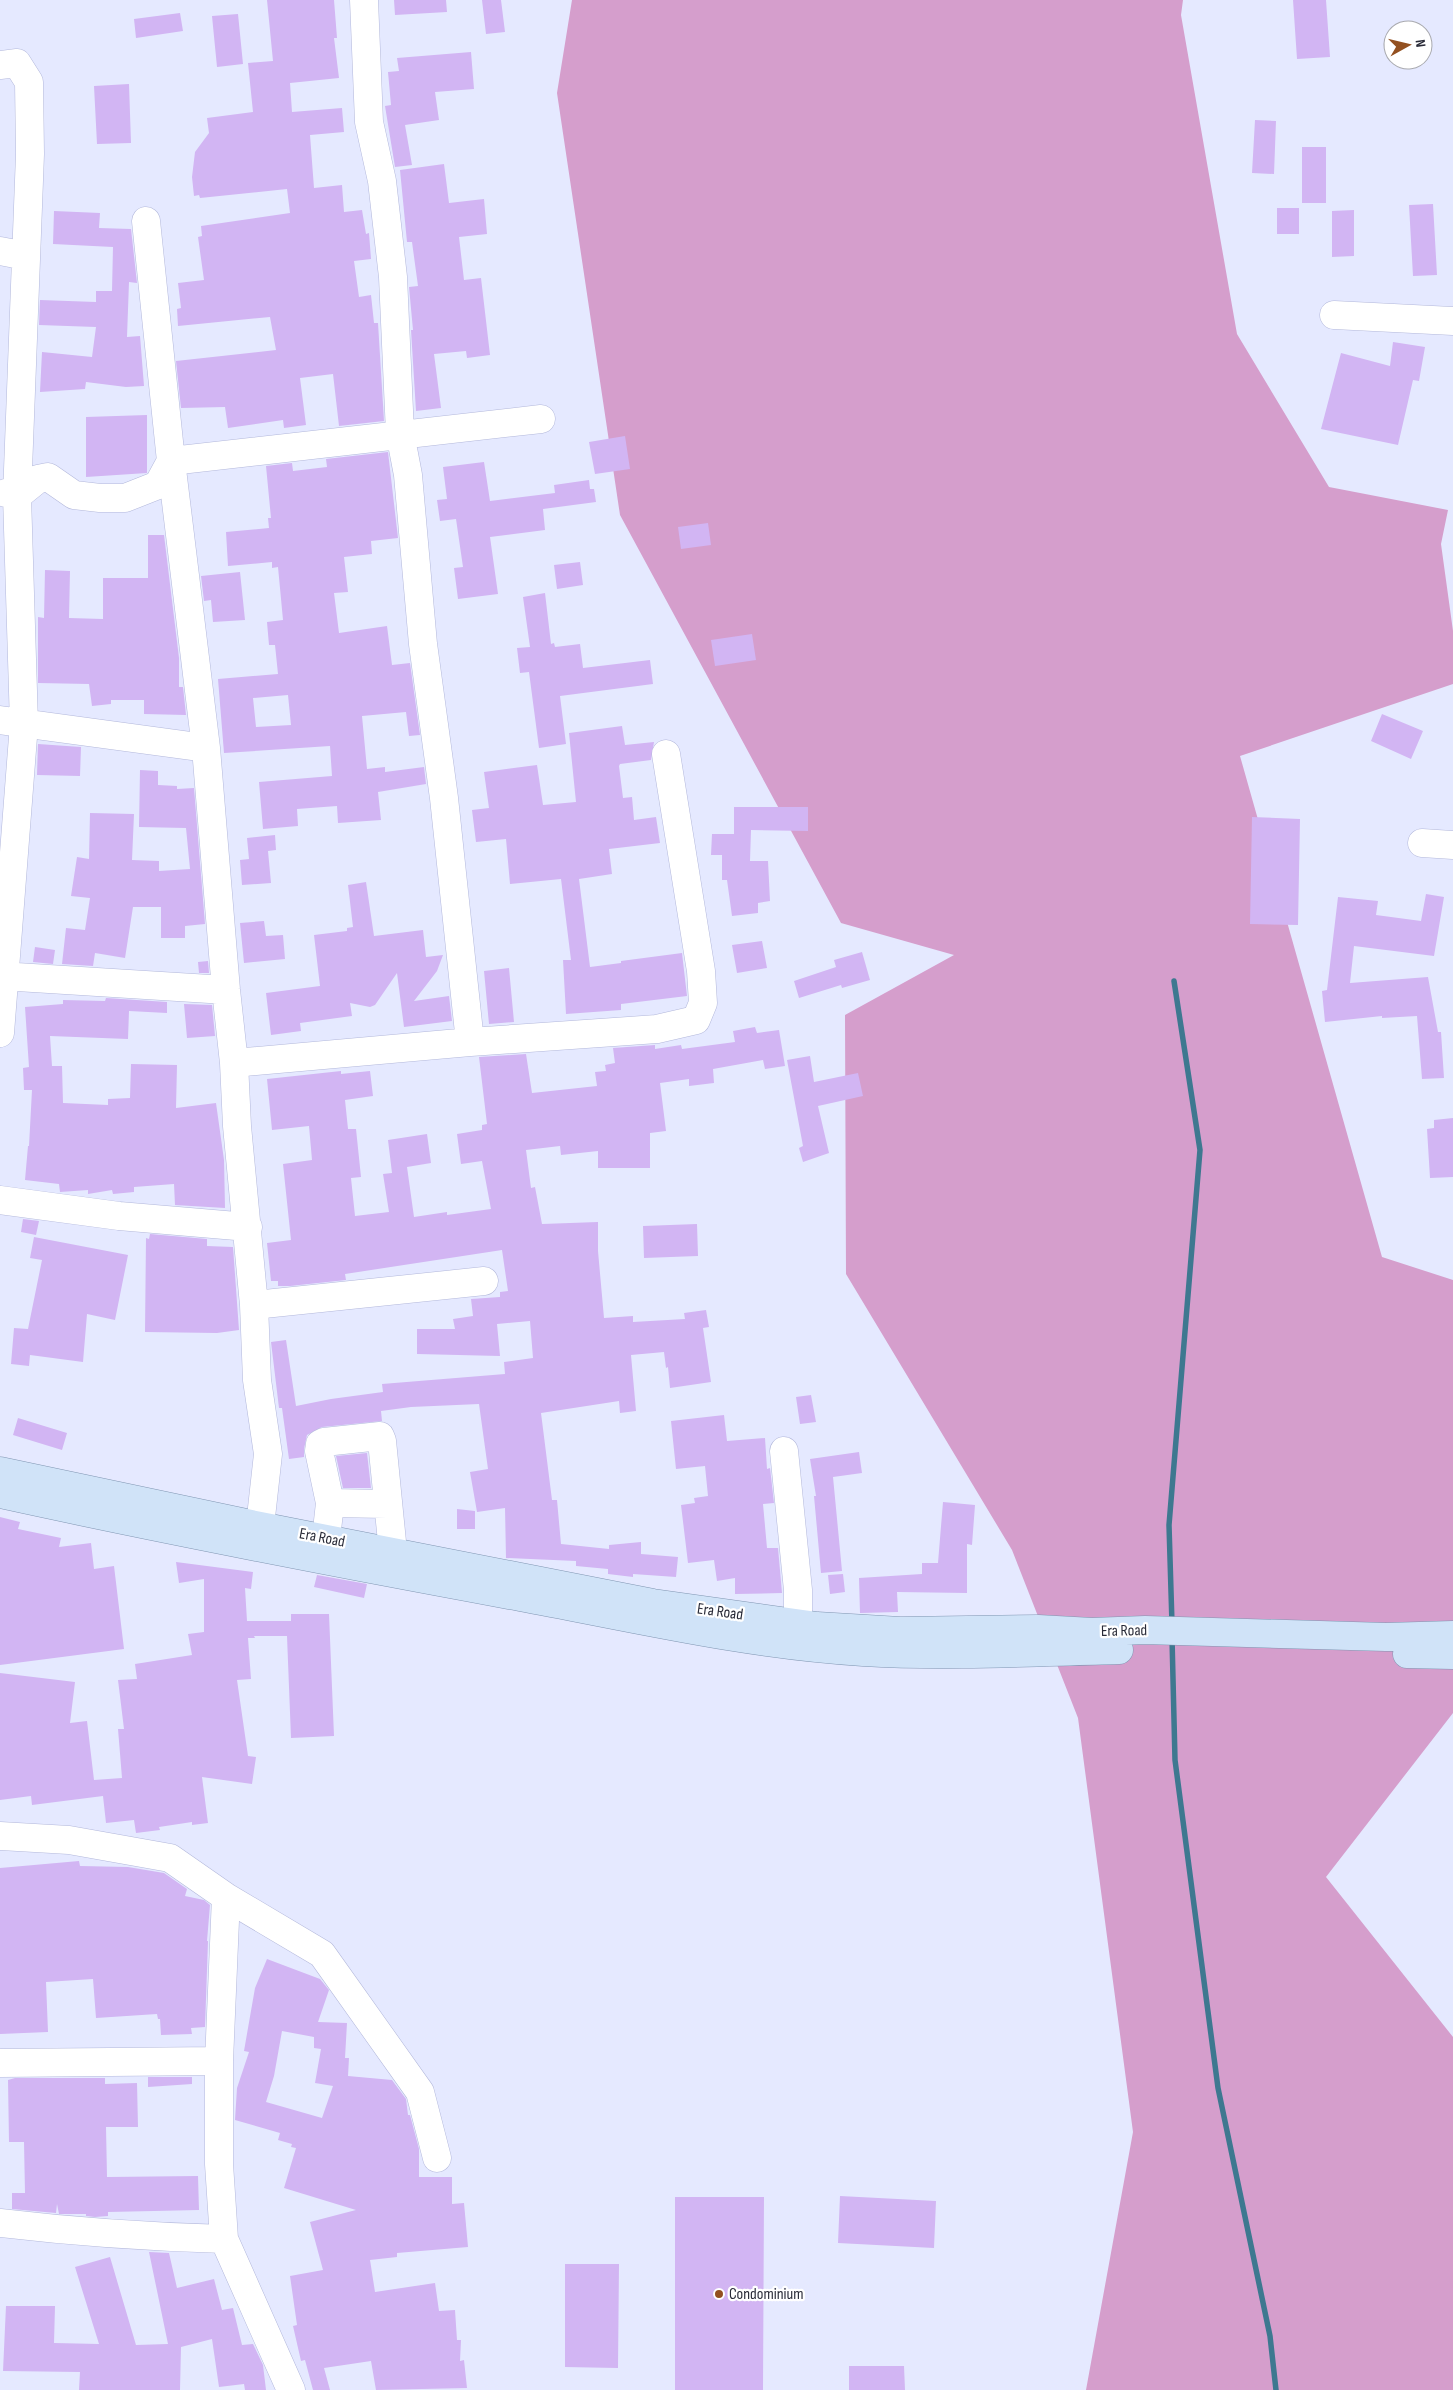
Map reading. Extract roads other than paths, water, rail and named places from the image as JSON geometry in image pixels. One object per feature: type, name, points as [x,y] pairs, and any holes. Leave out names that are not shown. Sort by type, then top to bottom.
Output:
[{"type":"main road","name":"Era Road","points":[[0,1471],[260,1526],[653,1603],[798,1623],[900,1631],[1038,1629],[1092,1632],[1145,1640],[1453,1635]]},
{"type":"main road","points":[[0,1494],[222,1541],[739,1637],[862,1652],[981,1653],[1145,1640]]},
{"type":"main road","points":[[1187,1640],[1453,1655]]},
{"type":"street","points":[[364,0],[369,122],[382,181],[392,277],[400,433],[408,475],[423,644],[444,798],[470,1042]]},
{"type":"street","points":[[0,64],[16,63],[28,82],[30,154],[26,256],[9,493],[12,722],[0,1034]]},
{"type":"street","points":[[146,221],[171,461],[206,748],[226,990],[234,1063],[237,1126],[254,1305],[256,1380],[268,1454],[260,1526]]},
{"type":"street","points":[[0,251],[26,256]]},
{"type":"street","points":[[1334,316],[1453,321]]},
{"type":"street","points":[[171,461],[400,433],[541,419]]},
{"type":"street","points":[[9,493],[38,479],[48,477],[74,494],[100,498],[125,498],[158,485],[171,461]]},
{"type":"street","points":[[12,722],[206,748]]},
{"type":"street","points":[[234,1063],[470,1042],[657,1029],[696,1020],[703,1003],[701,971],[666,754]]},
{"type":"street","points":[[1422,844],[1453,845]]},
{"type":"street","points":[[1,976],[226,990]]},
{"type":"street","points":[[0,1200],[119,1216],[248,1227]]},
{"type":"street","points":[[254,1305],[484,1281]]},
{"type":"street","points":[[326,1539],[330,1503],[319,1451],[320,1444],[374,1435],[380,1436],[393,1552]]},
{"type":"street","points":[[784,1451],[798,1590],[798,1623]]},
{"type":"street","points":[[330,1503],[387,1504]]},
{"type":"street","points":[[0,1836],[69,1840],[170,1858],[226,1897],[322,1954],[420,2092],[437,2158]]},
{"type":"street","points":[[226,1897],[219,2061],[219,2164],[224,2239],[291,2390]]},
{"type":"street","points":[[0,2063],[219,2061]]},
{"type":"street","points":[[0,2223],[170,2238],[224,2239]]},
{"type":"waterway","points":[[1172,1624],[1169,1525],[1200,1150],[1174,981]]},
{"type":"waterway","points":[[1172,1638],[1175,1760],[1218,2088],[1270,2336],[1276,2390]]},
{"type":"place","name":"Condominium","points":[[719,2294]]}]
